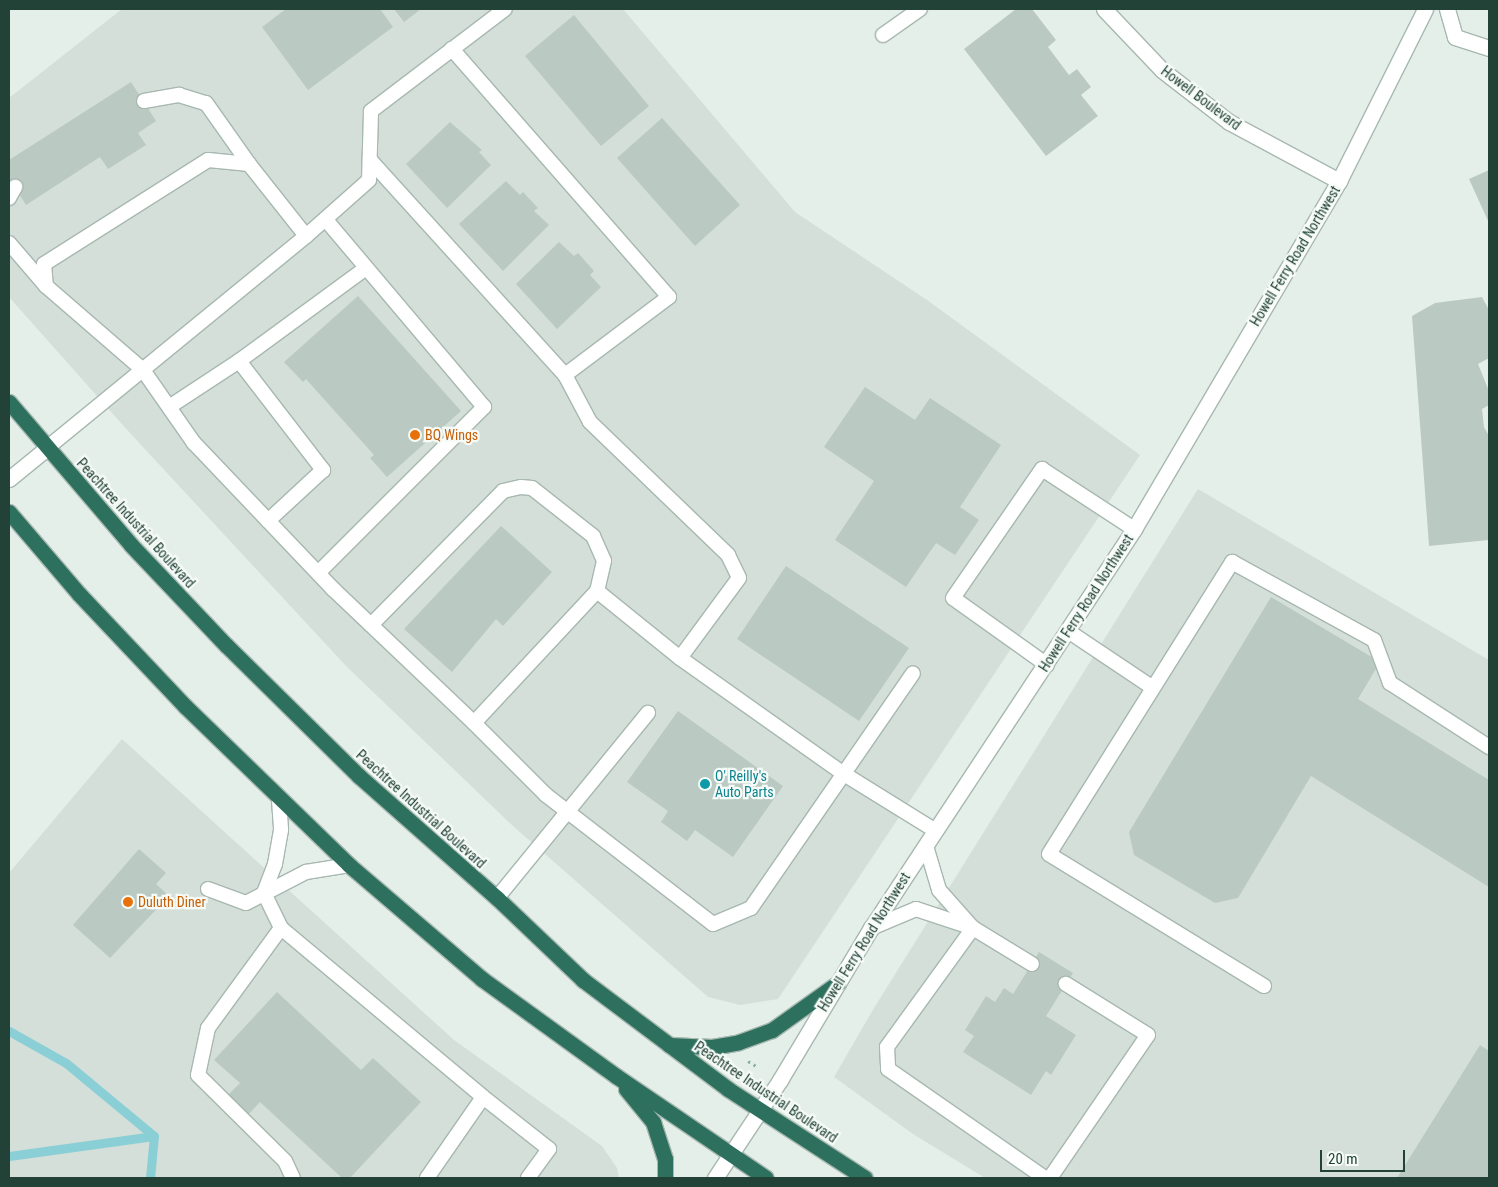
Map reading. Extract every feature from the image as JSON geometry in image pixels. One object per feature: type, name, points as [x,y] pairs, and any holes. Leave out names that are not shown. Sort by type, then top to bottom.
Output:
[{"type":"highway","name":"Peachtree Industrial Boulevard","points":[[9,402],[130,545],[227,646],[359,776],[497,898],[583,980],[669,1045],[761,1110],[865,1178]]},
{"type":"highway","points":[[9,512],[79,594],[179,700],[279,800],[349,865],[482,979],[616,1076],[766,1178]]},
{"type":"highway","points":[[669,1045],[712,1047],[739,1042],[772,1030],[838,983]]},
{"type":"highway","points":[[616,1076],[653,1122],[664,1159],[666,1178]]},
{"type":"street","name":"Howell Boulevard","points":[[1104,9],[1162,70],[1229,122],[1339,181]]},
{"type":"street","name":"Howell Ferry Road Northwest","points":[[714,1178],[732,1155],[761,1110],[871,928],[1047,665],[1134,529],[1339,181],[1425,9]]},
{"type":"street","points":[[1447,9],[1455,37],[1489,48]]},
{"type":"street","points":[[9,479],[47,448]]},
{"type":"lane","points":[[47,448],[306,236],[369,180],[371,112],[505,9]]},
{"type":"lane","points":[[883,35],[920,9]]},
{"type":"lane","points":[[452,50],[670,297],[565,375]]},
{"type":"lane","points":[[144,101],[179,95],[206,103],[249,164],[306,236]]},
{"type":"lane","points":[[46,286],[44,264],[208,160],[249,164]]},
{"type":"lane","points":[[370,160],[565,375],[590,422],[728,555],[739,578],[680,658]]},
{"type":"lane","points":[[318,574],[484,407],[325,219]]},
{"type":"lane","points":[[9,243],[46,286],[143,370],[194,443],[318,574],[474,723],[546,795],[713,924],[751,908],[913,673]]},
{"type":"lane","points":[[169,407],[239,362],[366,268]]},
{"type":"lane","points":[[239,362],[323,470],[268,521]]},
{"type":"lane","points":[[1047,665],[953,598],[1042,469],[1134,529]]},
{"type":"lane","points":[[371,625],[503,491],[521,487],[532,488],[593,536],[604,562],[597,591],[474,723]]},
{"type":"lane","points":[[1264,986],[1049,854],[1232,562],[1374,640],[1390,683],[1489,747]]},
{"type":"lane","points":[[597,591],[680,658],[844,774],[936,831]]},
{"type":"lane","points":[[1068,631],[1153,688]]},
{"type":"lane","points":[[497,898],[648,713]]},
{"type":"lane","points":[[279,800],[281,830],[275,864],[264,893],[280,928],[483,1097],[549,1148],[528,1178]]},
{"type":"lane","points":[[926,846],[939,890],[973,928]]},
{"type":"lane","points":[[208,889],[246,903],[306,872],[349,865]]},
{"type":"lane","points":[[871,928],[916,909],[973,928],[1032,964]]},
{"type":"lane","points":[[280,928],[208,1028],[198,1075],[284,1161],[293,1178]]},
{"type":"lane","points":[[973,928],[887,1047],[888,1069],[1045,1178]]},
{"type":"lane","points":[[1050,1178],[1148,1035],[1066,984]]},
{"type":"lane","points":[[427,1178],[483,1097]]},
{"type":"shaded area","points":[[122,9],[623,9],[795,212],[927,300],[1140,455],[778,999],[740,1005],[708,997],[513,826],[347,667],[129,432],[9,297],[9,98]]},
{"type":"shaded area","points":[[1198,489],[1489,660],[1489,1178],[985,1178],[913,1134],[834,1077],[874,1008]]},
{"type":"shaded area","points":[[122,739],[454,1040],[602,1146],[617,1168],[619,1178],[9,1178],[9,873]]},
{"type":"building","points":[[286,9],[380,9],[393,27],[308,90],[262,27]]},
{"type":"building","points":[[394,9],[421,9],[404,22]]},
{"type":"building","points":[[1016,9],[1032,9],[1056,40],[1048,47],[1069,75],[1077,69],[1091,87],[1081,95],[1098,116],[1046,156],[964,49]]},
{"type":"building","points":[[574,15],[649,106],[601,146],[525,56]]},
{"type":"building","points":[[131,82],[156,121],[138,133],[146,145],[108,169],[100,157],[26,205],[9,178],[9,160]]},
{"type":"building","points":[[662,118],[740,205],[695,246],[617,158]]},
{"type":"building","points":[[450,122],[482,150],[479,152],[491,165],[447,208],[406,164]]},
{"type":"building","points":[[1489,170],[1489,223],[1469,179]]},
{"type":"building","points":[[506,181],[520,195],[523,192],[538,208],[534,211],[549,225],[503,271],[459,224]]},
{"type":"building","points":[[559,242],[574,256],[578,253],[594,271],[590,275],[601,287],[557,329],[516,284]]},
{"type":"building","points":[[358,296],[461,411],[387,477],[370,458],[374,455],[306,379],[303,382],[284,362]]},
{"type":"building","points":[[1482,297],[1489,310],[1489,358],[1478,364],[1489,391],[1489,405],[1482,409],[1484,427],[1489,436],[1489,540],[1429,546],[1412,316],[1435,303]]},
{"type":"building","points":[[865,387],[915,420],[930,398],[1001,445],[960,507],[979,520],[955,555],[936,543],[906,587],[835,540],[874,481],[824,447]]},
{"type":"building","points":[[501,526],[552,572],[503,626],[496,619],[452,672],[404,629]]},
{"type":"building","points":[[786,566],[909,648],[859,721],[737,639]]},
{"type":"building","points":[[1271,597],[1380,662],[1358,699],[1489,780],[1489,887],[1311,776],[1238,898],[1215,903],[1134,855],[1129,832]]},
{"type":"building","name":"O' Reilly's Auto Parts","points":[[678,711],[783,786],[733,857],[695,830],[687,841],[661,822],[668,811],[627,782]]},
{"type":"building","name":"Duluth Diner","points":[[139,849],[166,873],[156,884],[169,896],[110,958],[73,925]]},
{"type":"building","points":[[1039,952],[1073,973],[1046,1016],[1076,1035],[1051,1075],[1046,1071],[1031,1095],[963,1052],[974,1036],[965,1030],[986,996],[995,1002],[1004,988],[1013,994]]},
{"type":"building","points":[[277,992],[361,1070],[373,1058],[421,1102],[350,1178],[342,1178],[260,1102],[248,1115],[227,1096],[240,1083],[214,1060]]},
{"type":"building","points":[[1480,1045],[1489,1051],[1489,1178],[1397,1178]]},
{"type":"waterway","points":[[9,1031],[66,1063],[154,1136]]},
{"type":"waterway","points":[[9,1156],[154,1136]]},
{"type":"waterway","points":[[150,1178],[154,1136]]},
{"type":"place","name":"BQ Wings","points":[[415,435]]},
{"type":"place","name":"O' Reilly's Auto Parts","points":[[705,784]]},
{"type":"place","name":"Duluth Diner","points":[[128,902]]}]
